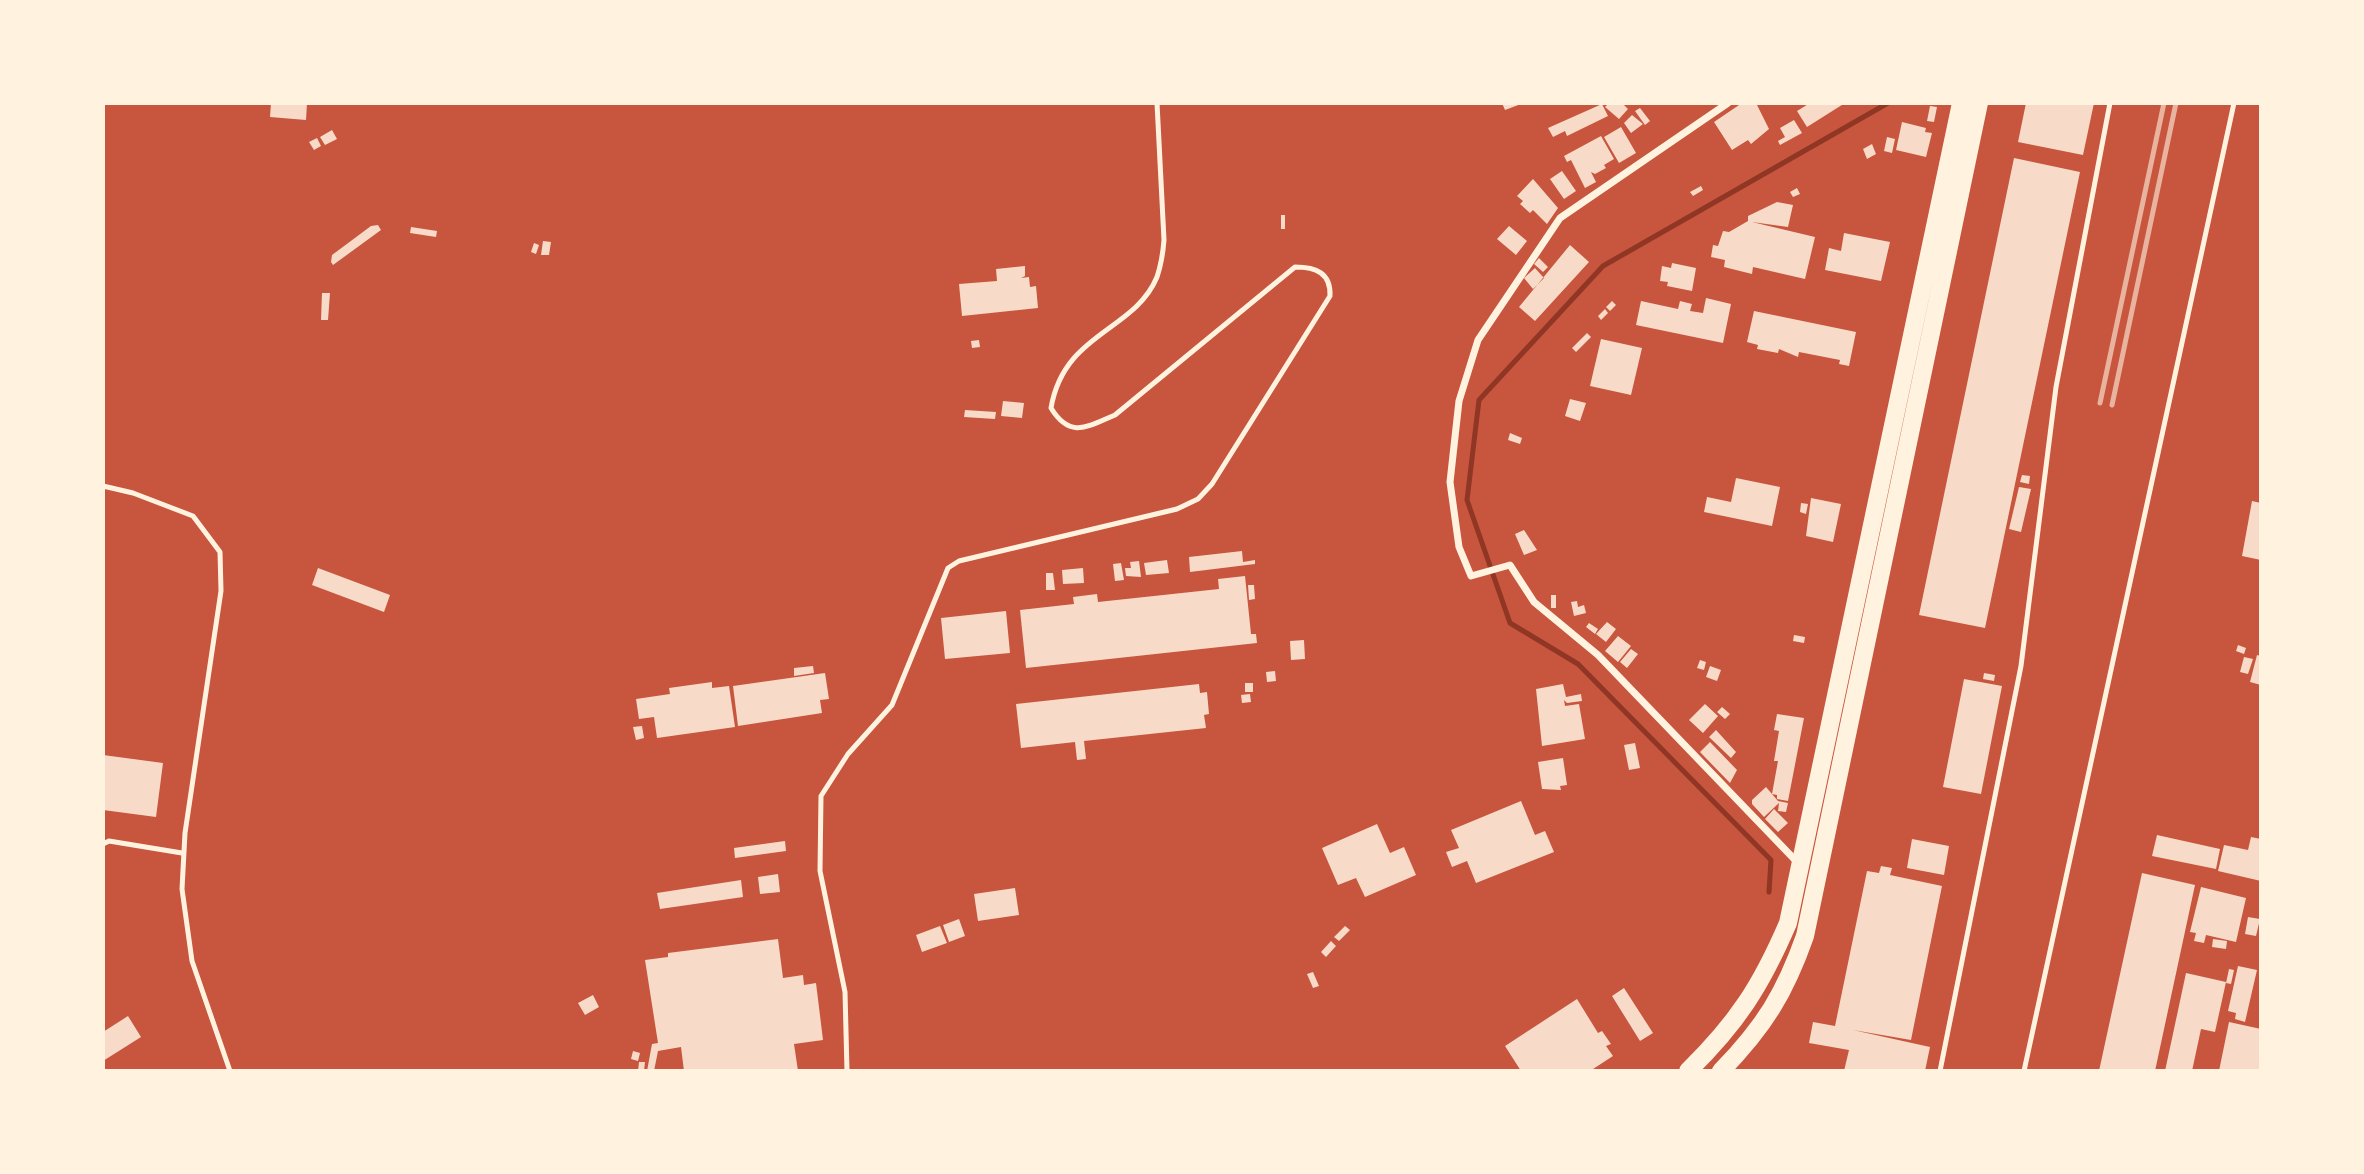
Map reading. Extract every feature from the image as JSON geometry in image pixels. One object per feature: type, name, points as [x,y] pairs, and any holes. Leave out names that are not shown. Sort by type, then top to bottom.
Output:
[{"type":"main road","points":[[1688,1071],[1716,1043],[1766,975],[1788,923],[1961,103]]},
{"type":"main road","points":[[1721,1071],[1763,1022],[1788,982],[1805,936],[1979,103]]},
{"type":"street","points":[[1728,103],[1560,218],[1478,340],[1459,401],[1450,482],[1459,547],[1471,576],[1510,565],[1534,602],[1598,654],[1800,864]]},
{"type":"lane","points":[[847,1071],[845,992],[820,871],[821,796],[848,754],[891,705],[948,568],[959,561],[1177,509],[1198,499],[1212,484],[1330,296],[1331,285],[1324,273],[1311,267],[1295,267],[1115,415],[1085,427],[1070,427],[1059,422],[1051,408],[1054,388],[1063,370],[1074,355],[1139,301],[1156,279],[1159,270],[1164,240],[1157,103]]},
{"type":"lane","points":[[1940,1071],[2021,666],[2056,387],[2110,103]]},
{"type":"lane","points":[[2024,1071],[2234,103]]},
{"type":"lane","points":[[103,486],[134,493],[193,516],[220,552],[221,591],[182,853],[182,890],[192,961],[230,1071]]},
{"type":"lane","points":[[103,844],[110,841],[182,853]]},
{"type":"building","points":[[271,103],[307,103],[306,120],[270,117]]},
{"type":"building","points":[[1502,103],[1521,103],[1521,104],[1505,110]]},
{"type":"building","points":[[1609,103],[1622,103],[1628,109],[1619,119],[1605,107]]},
{"type":"building","points":[[1742,103],[1756,103],[1769,129],[1751,144],[1748,140],[1732,150],[1714,122]]},
{"type":"building","points":[[1810,103],[1845,103],[1807,127],[1797,111]]},
{"type":"building","points":[[2026,103],[2094,103],[2083,155],[2018,142]]},
{"type":"building","points":[[1602,104],[1608,116],[1567,136],[1565,131],[1553,137],[1548,128]]},
{"type":"building","points":[[1930,106],[1937,107],[1934,122],[1927,121]]},
{"type":"building","points":[[1640,108],[1650,121],[1645,125],[1635,111]]},
{"type":"building","points":[[1632,115],[1643,124],[1631,133],[1624,123]]},
{"type":"building","points":[[1794,120],[1802,133],[1780,145],[1778,141],[1785,137],[1780,128]]},
{"type":"building","points":[[1902,122],[1926,128],[1925,132],[1932,133],[1926,157],[1896,150]]},
{"type":"building","points":[[1621,127],[1636,153],[1619,163],[1604,137]]},
{"type":"building","points":[[332,130],[337,139],[325,145],[320,137]]},
{"type":"building","points":[[1601,136],[1614,159],[1604,165],[1606,168],[1595,174],[1591,172],[1596,182],[1585,188],[1571,160],[1567,162],[1564,156]]},
{"type":"building","points":[[1887,137],[1895,139],[1892,153],[1884,151]]},
{"type":"building","points":[[317,138],[321,146],[314,150],[309,142]]},
{"type":"building","points":[[1872,144],[1876,154],[1867,159],[1863,149]]},
{"type":"building","points":[[2014,158],[2080,172],[1985,628],[1919,615]]},
{"type":"building","points":[[1562,171],[1576,191],[1564,199],[1550,179]]},
{"type":"building","points":[[1533,179],[1558,208],[1547,224],[1533,210],[1530,213],[1520,204],[1523,201],[1517,196]]},
{"type":"building","points":[[1701,186],[1703,190],[1693,196],[1690,192]]},
{"type":"building","points":[[1797,188],[1800,194],[1793,197],[1790,192]]},
{"type":"building","points":[[1777,202],[1793,205],[1788,227],[1752,222],[1815,237],[1805,279],[1753,267],[1752,274],[1724,267],[1725,260],[1711,257],[1713,245],[1718,246],[1723,231],[1729,232],[1748,221],[1748,216]]},
{"type":"building","points":[[1281,215],[1285,215],[1285,229],[1281,229]]},
{"type":"building","points":[[378,225],[381,230],[333,265],[332,255],[371,226]]},
{"type":"building","points":[[1509,226],[1527,241],[1516,255],[1497,239]]},
{"type":"building","points":[[411,227],[437,231],[436,237],[410,233]]},
{"type":"building","points":[[1844,233],[1890,242],[1881,281],[1825,270],[1829,248],[1841,251]]},
{"type":"building","points":[[543,241],[551,242],[549,255],[541,255]]},
{"type":"building","points":[[534,243],[539,245],[536,254],[531,252]]},
{"type":"building","points":[[1570,245],[1589,262],[1535,321],[1519,307]]},
{"type":"building","points":[[1539,258],[1548,267],[1543,272],[1534,264]]},
{"type":"building","points":[[1672,263],[1696,268],[1692,291],[1667,286],[1668,282],[1660,281],[1662,266],[1671,268]]},
{"type":"building","points":[[1025,266],[1025,276],[1021,278],[1029,277],[1030,287],[1036,286],[1038,308],[962,316],[959,284],[997,281],[996,269]]},
{"type":"building","points":[[1535,268],[1544,278],[1533,289],[1524,278]]},
{"type":"building","points":[[322,293],[330,293],[328,320],[321,320]]},
{"type":"building","points":[[1706,298],[1731,304],[1723,343],[1636,325],[1641,301],[1678,309],[1680,301],[1692,304],[1690,311],[1703,313]]},
{"type":"building","points":[[1612,301],[1616,305],[1610,311],[1606,307]]},
{"type":"building","points":[[1605,309],[1608,313],[1601,320],[1598,316]]},
{"type":"building","points":[[1754,311],[1856,332],[1849,366],[1839,364],[1840,360],[1799,352],[1798,357],[1779,349],[1778,353],[1757,349],[1758,345],[1747,342]]},
{"type":"building","points":[[1587,333],[1591,337],[1576,352],[1572,348]]},
{"type":"building","points":[[1601,339],[1642,348],[1631,395],[1590,386]]},
{"type":"building","points":[[979,340],[980,347],[972,348],[971,341]]},
{"type":"building","points":[[1570,399],[1586,403],[1580,421],[1565,416]]},
{"type":"building","points":[[1003,401],[1024,403],[1022,418],[1001,416]]},
{"type":"building","points":[[965,410],[996,412],[995,419],[964,417]]},
{"type":"building","points":[[1510,433],[1522,438],[1520,444],[1508,440]]},
{"type":"building","points":[[2022,475],[2030,476],[2029,484],[2020,482]]},
{"type":"building","points":[[1736,478],[1780,487],[1772,526],[1704,512],[1707,497],[1731,502]]},
{"type":"building","points":[[2019,487],[2031,489],[2021,532],[2009,529]]},
{"type":"building","points":[[1811,498],[1841,504],[1833,542],[1806,536]]},
{"type":"building","points":[[2252,501],[2261,503],[2261,560],[2242,556]]},
{"type":"building","points":[[1801,503],[1808,504],[1806,514],[1800,512]]},
{"type":"building","points":[[1524,530],[1537,550],[1524,555],[1515,534]]},
{"type":"building","points":[[1242,551],[1243,562],[1255,560],[1255,564],[1190,572],[1189,557]]},
{"type":"building","points":[[1167,560],[1169,573],[1146,575],[1144,563]]},
{"type":"building","points":[[1139,561],[1141,577],[1126,576],[1125,568],[1131,568],[1130,562]]},
{"type":"building","points":[[1121,563],[1124,580],[1115,581],[1113,564]]},
{"type":"building","points":[[318,568],[390,595],[384,612],[312,585]]},
{"type":"building","points":[[1083,568],[1084,583],[1063,584],[1062,570]]},
{"type":"building","points":[[1046,573],[1053,573],[1055,590],[1046,590]]},
{"type":"building","points":[[1245,576],[1251,634],[1256,634],[1257,643],[1026,668],[1020,610],[1074,604],[1073,597],[1097,594],[1098,602],[1219,589],[1218,579]]},
{"type":"building","points":[[1248,585],[1254,585],[1255,599],[1249,600]]},
{"type":"building","points":[[1551,595],[1556,595],[1556,608],[1551,608]]},
{"type":"building","points":[[1577,601],[1578,607],[1584,605],[1586,613],[1574,616],[1571,602]]},
{"type":"building","points":[[1006,611],[1010,653],[945,659],[941,618]]},
{"type":"building","points":[[1607,622],[1616,629],[1606,642],[1596,634]]},
{"type":"building","points":[[1589,623],[1598,629],[1595,634],[1586,627]]},
{"type":"building","points":[[1794,635],[1805,637],[1804,643],[1793,641]]},
{"type":"building","points":[[1618,636],[1631,646],[1618,662],[1605,651]]},
{"type":"building","points":[[1304,640],[1305,659],[1291,660],[1290,641]]},
{"type":"building","points":[[2238,645],[2246,648],[2244,654],[2236,651]]},
{"type":"building","points":[[1631,649],[1638,654],[1627,668],[1620,662]]},
{"type":"building","points":[[2257,655],[2261,656],[2261,685],[2250,682]]},
{"type":"building","points":[[2244,657],[2253,659],[2248,674],[2240,672]]},
{"type":"building","points":[[1700,660],[1706,662],[1704,670],[1697,668]]},
{"type":"building","points":[[813,666],[814,673],[794,676],[794,668]]},
{"type":"building","points":[[1710,666],[1721,670],[1717,681],[1706,677]]},
{"type":"building","points":[[1275,671],[1276,681],[1267,682],[1266,672]]},
{"type":"building","points":[[825,673],[829,699],[820,700],[822,713],[738,726],[733,686]]},
{"type":"building","points":[[1984,673],[1995,675],[1994,681],[1983,679]]},
{"type":"building","points":[[1964,679],[2002,686],[1981,794],[1943,787]]},
{"type":"building","points":[[712,682],[712,688],[729,686],[735,727],[657,738],[654,717],[639,719],[636,699],[670,694],[669,688]]},
{"type":"building","points":[[1245,683],[1253,683],[1253,692],[1245,692]]},
{"type":"building","points":[[1199,684],[1200,693],[1207,692],[1209,714],[1204,715],[1206,728],[1084,741],[1086,759],[1077,760],[1075,742],[1021,748],[1016,704]]},
{"type":"building","points":[[1563,684],[1566,697],[1581,694],[1582,701],[1567,703],[1564,700],[1565,706],[1579,704],[1585,739],[1542,746],[1536,689]]},
{"type":"building","points":[[1250,694],[1251,702],[1242,703],[1241,695]]},
{"type":"building","points":[[1705,704],[1718,716],[1703,733],[1689,720]]},
{"type":"building","points":[[1722,707],[1730,714],[1725,719],[1717,712]]},
{"type":"building","points":[[1777,714],[1804,718],[1788,801],[1777,799],[1777,795],[1772,794],[1778,761],[1774,761],[1779,731],[1774,730]]},
{"type":"building","points":[[642,726],[644,738],[636,740],[633,727]]},
{"type":"building","points":[[1716,730],[1736,752],[1731,758],[1709,737]]},
{"type":"building","points":[[1710,742],[1737,770],[1730,783],[1700,752]]},
{"type":"building","points":[[1635,743],[1640,768],[1629,770],[1624,745]]},
{"type":"building","points":[[103,755],[163,763],[156,817],[103,810]]},
{"type":"building","points":[[1563,758],[1567,785],[1560,786],[1561,790],[1542,789],[1538,762]]},
{"type":"building","points":[[1766,787],[1778,801],[1788,803],[1786,812],[1778,811],[1779,803],[1764,817],[1752,804],[1752,800]]},
{"type":"building","points":[[1521,801],[1535,835],[1545,831],[1554,852],[1476,883],[1467,861],[1452,867],[1446,852],[1459,848],[1451,830]]},
{"type":"building","points":[[1774,809],[1788,823],[1778,832],[1765,819]]},
{"type":"building","points":[[1377,824],[1390,853],[1404,847],[1416,875],[1365,897],[1356,878],[1338,885],[1322,848]]},
{"type":"building","points":[[2157,835],[2220,849],[2216,869],[2152,856]]},
{"type":"building","points":[[2251,837],[2261,839],[2261,881],[2218,871],[2224,845],[2248,850]]},
{"type":"building","points":[[1912,839],[1949,846],[1944,875],[1907,868]]},
{"type":"building","points":[[785,841],[786,851],[735,858],[734,848]]},
{"type":"building","points":[[1881,866],[1892,868],[1890,875],[1942,886],[1911,1040],[1853,1030],[1930,1047],[1925,1071],[1844,1071],[1849,1050],[1809,1043],[1813,1022],[1835,1026],[1867,871],[1879,873]]},
{"type":"building","points":[[2142,873],[2195,885],[2155,1071],[2099,1071]]},
{"type":"building","points":[[778,874],[780,892],[760,894],[758,877]]},
{"type":"building","points":[[741,880],[743,897],[660,909],[657,893]]},
{"type":"building","points":[[2201,887],[2246,898],[2236,942],[2206,935],[2204,943],[2194,941],[2196,933],[2190,932]]},
{"type":"building","points":[[1015,888],[1019,915],[978,921],[974,894]]},
{"type":"building","points":[[2248,917],[2260,919],[2256,936],[2245,934]]},
{"type":"building","points":[[959,919],[965,936],[949,942],[943,925]]},
{"type":"building","points":[[940,926],[947,943],[922,952],[916,935]]},
{"type":"building","points":[[1345,926],[1350,930],[1339,941],[1334,937]]},
{"type":"building","points":[[778,939],[783,978],[803,975],[804,985],[816,983],[823,1040],[794,1044],[798,1071],[684,1071],[681,1047],[658,1051],[654,1071],[647,1071],[652,1044],[658,1043],[645,960],[668,957],[668,953]]},
{"type":"building","points":[[2213,939],[2227,941],[2226,949],[2212,947]]},
{"type":"building","points":[[1331,941],[1336,946],[1326,957],[1321,952]]},
{"type":"building","points":[[2238,966],[2257,970],[2245,1022],[2235,1019],[2236,1013],[2228,1011]]},
{"type":"building","points":[[2229,969],[2234,970],[2231,984],[2226,983]]},
{"type":"building","points":[[1313,972],[1319,986],[1313,988],[1307,974]]},
{"type":"building","points":[[2186,973],[2226,982],[2215,1032],[2201,1029],[2192,1071],[2165,1071]]},
{"type":"building","points":[[1624,988],[1653,1033],[1640,1041],[1612,996]]},
{"type":"building","points":[[593,995],[599,1007],[585,1015],[578,1003]]},
{"type":"building","points":[[1577,999],[1598,1033],[1602,1031],[1611,1044],[1606,1046],[1613,1056],[1590,1071],[1521,1071],[1505,1046]]},
{"type":"building","points":[[128,1016],[141,1037],[103,1061],[103,1032]]},
{"type":"building","points":[[2229,1022],[2261,1029],[2261,1071],[2219,1071]]},
{"type":"building","points":[[633,1051],[640,1053],[638,1061],[631,1059]]},
{"type":"building","points":[[639,1062],[645,1062],[644,1071],[638,1071]]},
{"type":"waterway","points":[[1769,892],[1771,860],[1578,664],[1510,623],[1467,500],[1479,400],[1603,266],[1888,103]]},
{"type":"railway","points":[[2100,403],[2164,103]]},
{"type":"railway","points":[[2112,405],[2176,103]]}]
